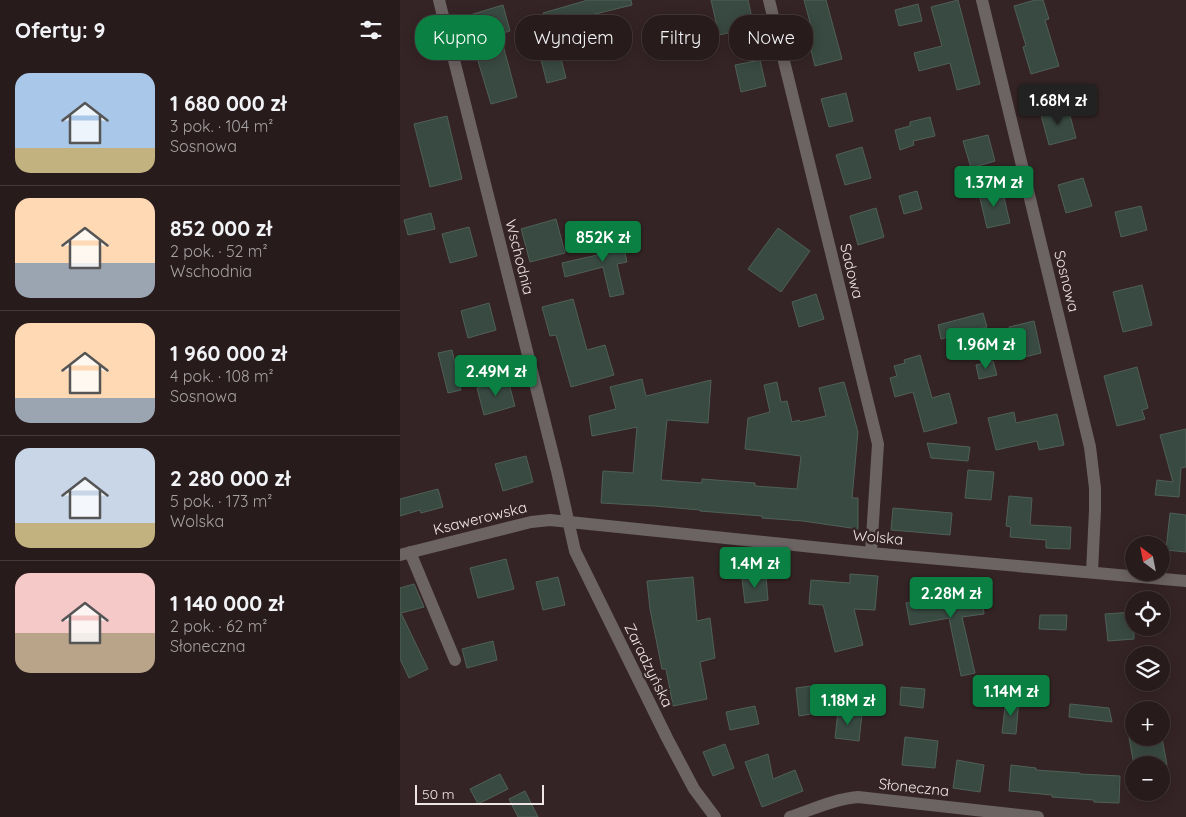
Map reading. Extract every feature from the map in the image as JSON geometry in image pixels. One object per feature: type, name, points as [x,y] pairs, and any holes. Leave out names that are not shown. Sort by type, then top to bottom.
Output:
[{"type":"street","name":"Wschodnia","points":[[439,0],[568,521]]},
{"type":"street","name":"Sadowa","points":[[769,0],[878,444],[871,553]]},
{"type":"street","name":"Sosnowa","points":[[982,0],[1090,447],[1095,488],[1092,572]]},
{"type":"street","name":"Ksawerowska","points":[[405,554],[530,522],[541,520],[568,521]]},
{"type":"street","name":"Wolska","points":[[568,521],[871,553],[1186,581]]},
{"type":"street","name":"Zaradzyńska","points":[[568,521],[576,556],[649,703],[694,789],[715,817]]},
{"type":"street","points":[[405,554],[455,660]]},
{"type":"street","name":"Słoneczna","points":[[790,817],[837,800],[858,797],[1038,817]]},
{"type":"building","points":[[588,0],[631,0],[632,5],[591,15],[544,15],[543,13]]},
{"type":"building","points":[[711,0],[748,0],[751,15],[729,15],[729,33],[719,35],[719,15],[714,15]]},
{"type":"building","points":[[804,0],[826,0],[842,59],[815,66],[813,58],[813,15],[808,15]]},
{"type":"building","points":[[958,0],[980,84],[957,90],[950,63],[919,71],[914,53],[942,46],[931,7]]},
{"type":"building","points":[[1035,0],[1043,0],[1049,19],[1045,20],[1059,66],[1031,74],[1023,47],[1026,46],[1014,6]]},
{"type":"building","points":[[918,4],[922,21],[899,26],[895,10]]},
{"type":"building","points":[[503,5],[510,31],[505,32],[505,15],[470,15]]},
{"type":"building","points":[[505,53],[517,97],[491,104],[478,61],[505,60]]},
{"type":"building","points":[[541,60],[561,60],[566,78],[547,83]]},
{"type":"building","points":[[760,60],[766,86],[741,92],[735,65]]},
{"type":"building","points":[[846,93],[853,121],[829,127],[821,99]]},
{"type":"building","points":[[1068,108],[1076,138],[1049,145],[1041,115]]},
{"type":"building","points":[[447,116],[462,179],[430,187],[414,124]]},
{"type":"building","points":[[930,117],[935,136],[913,141],[914,145],[900,150],[895,130],[910,126],[910,122]]},
{"type":"building","points":[[988,135],[995,161],[971,168],[963,141]]},
{"type":"building","points":[[862,147],[871,178],[845,185],[836,155]]},
{"type":"building","points":[[1083,178],[1092,206],[1066,213],[1058,185]]},
{"type":"building","points":[[1002,189],[1010,223],[987,228],[979,194]]},
{"type":"building","points":[[917,191],[922,209],[904,214],[899,196]]},
{"type":"building","points":[[1141,206],[1147,230],[1121,237],[1115,212]]},
{"type":"building","points":[[876,208],[884,237],[858,245],[850,216]]},
{"type":"building","points":[[431,213],[435,229],[408,235],[404,220]]},
{"type":"building","points":[[556,219],[565,253],[530,262],[521,229]]},
{"type":"building","points":[[469,227],[477,256],[450,263],[442,234]]},
{"type":"building","points":[[778,228],[810,251],[781,292],[748,269]]},
{"type":"building","points":[[620,231],[627,262],[617,264],[624,294],[610,297],[603,267],[565,277],[562,263],[606,253],[602,235]]},
{"type":"building","points":[[1142,285],[1152,325],[1123,332],[1113,292]]},
{"type":"building","points":[[816,294],[824,319],[799,327],[792,302]]},
{"type":"building","points":[[573,299],[587,350],[605,345],[614,375],[571,387],[556,335],[550,336],[542,307]]},
{"type":"building","points":[[489,303],[496,330],[468,338],[461,311]]},
{"type":"building","points":[[983,313],[987,327],[941,339],[938,325]]},
{"type":"building","points":[[1034,321],[1041,353],[1016,359],[1009,327]]},
{"type":"building","points":[[452,350],[461,390],[448,393],[438,353]]},
{"type":"building","points":[[920,355],[932,398],[949,393],[957,423],[924,432],[913,392],[895,397],[890,378],[897,376],[894,366],[905,363],[904,360]]},
{"type":"building","points":[[993,361],[997,375],[979,379],[976,365]]},
{"type":"building","points":[[1137,367],[1148,408],[1142,410],[1145,419],[1117,426],[1104,376]]},
{"type":"building","points":[[642,379],[646,396],[711,380],[708,423],[667,420],[661,480],[702,483],[702,479],[755,483],[755,486],[797,489],[801,456],[745,449],[748,418],[770,412],[764,385],[777,382],[781,402],[787,401],[792,422],[826,416],[819,388],[844,382],[858,432],[852,498],[858,498],[858,529],[803,521],[762,518],[762,516],[601,503],[603,471],[633,473],[637,427],[592,436],[589,416],[616,409],[610,387]]},
{"type":"building","points":[[508,380],[515,406],[484,415],[477,388]]},
{"type":"building","points":[[1014,412],[1016,423],[1057,414],[1064,445],[1039,450],[1037,441],[996,450],[988,418]]},
{"type":"building","points":[[1186,429],[1186,467],[1181,468],[1179,497],[1155,495],[1157,480],[1173,482],[1160,435]]},
{"type":"building","points":[[927,443],[970,447],[968,461],[931,458]]},
{"type":"building","points":[[526,456],[533,482],[503,491],[495,464]]},
{"type":"building","points":[[968,470],[994,472],[991,500],[965,498]]},
{"type":"building","points":[[438,489],[443,507],[421,513],[420,510],[400,516],[400,499]]},
{"type":"building","points":[[1009,496],[1032,498],[1030,525],[1071,527],[1070,549],[1046,548],[1046,540],[1010,537],[1011,527],[1006,526]]},
{"type":"building","points":[[893,508],[952,513],[950,535],[891,530]]},
{"type":"building","points":[[1170,513],[1186,515],[1186,552],[1170,550],[1170,536],[1168,536]]},
{"type":"building","points":[[506,559],[514,589],[478,598],[470,568]]},
{"type":"building","points":[[850,574],[878,576],[875,610],[854,609],[863,645],[835,652],[823,605],[809,604],[811,580],[850,583]]},
{"type":"building","points":[[766,576],[768,600],[745,603],[742,579]]},
{"type":"building","points":[[558,577],[565,605],[543,610],[536,582]]},
{"type":"building","points":[[693,577],[697,621],[710,618],[715,658],[700,662],[707,699],[673,706],[666,669],[662,669],[650,609],[647,581]]},
{"type":"building","points":[[414,584],[424,607],[401,613],[428,669],[409,678],[400,659],[400,588]]},
{"type":"building","points":[[981,589],[984,614],[962,617],[975,673],[961,676],[949,618],[910,625],[906,603],[944,596],[944,593]]},
{"type":"building","points":[[1125,613],[1125,636],[1134,636],[1134,639],[1108,641],[1105,614]]},
{"type":"building","points":[[1040,615],[1067,615],[1066,630],[1039,629]]},
{"type":"building","points":[[493,641],[497,660],[467,668],[462,649]]},
{"type":"building","points":[[819,685],[823,712],[799,716],[796,688]]},
{"type":"building","points":[[901,687],[925,689],[923,708],[900,705]]},
{"type":"building","points":[[1006,699],[1019,700],[1016,734],[1002,733]]},
{"type":"building","points":[[1070,704],[1109,708],[1112,722],[1069,717]]},
{"type":"building","points":[[755,706],[759,724],[730,730],[726,712]]},
{"type":"building","points":[[838,711],[862,714],[859,741],[835,738]]},
{"type":"building","points":[[905,737],[938,741],[935,768],[902,765]]},
{"type":"building","points":[[725,744],[734,768],[713,776],[703,752]]},
{"type":"building","points":[[1130,746],[1163,746],[1165,756],[1132,756]]},
{"type":"building","points":[[768,754],[773,779],[795,770],[803,791],[762,807],[745,762]]},
{"type":"building","points":[[957,760],[984,765],[980,792],[953,788]]},
{"type":"building","points":[[1011,765],[1036,768],[1036,770],[1120,776],[1119,803],[1094,802],[1094,800],[1009,791]]},
{"type":"building","points":[[500,774],[508,789],[478,804],[470,789]]},
{"type":"building","points":[[525,791],[538,817],[518,817],[509,799]]}]
